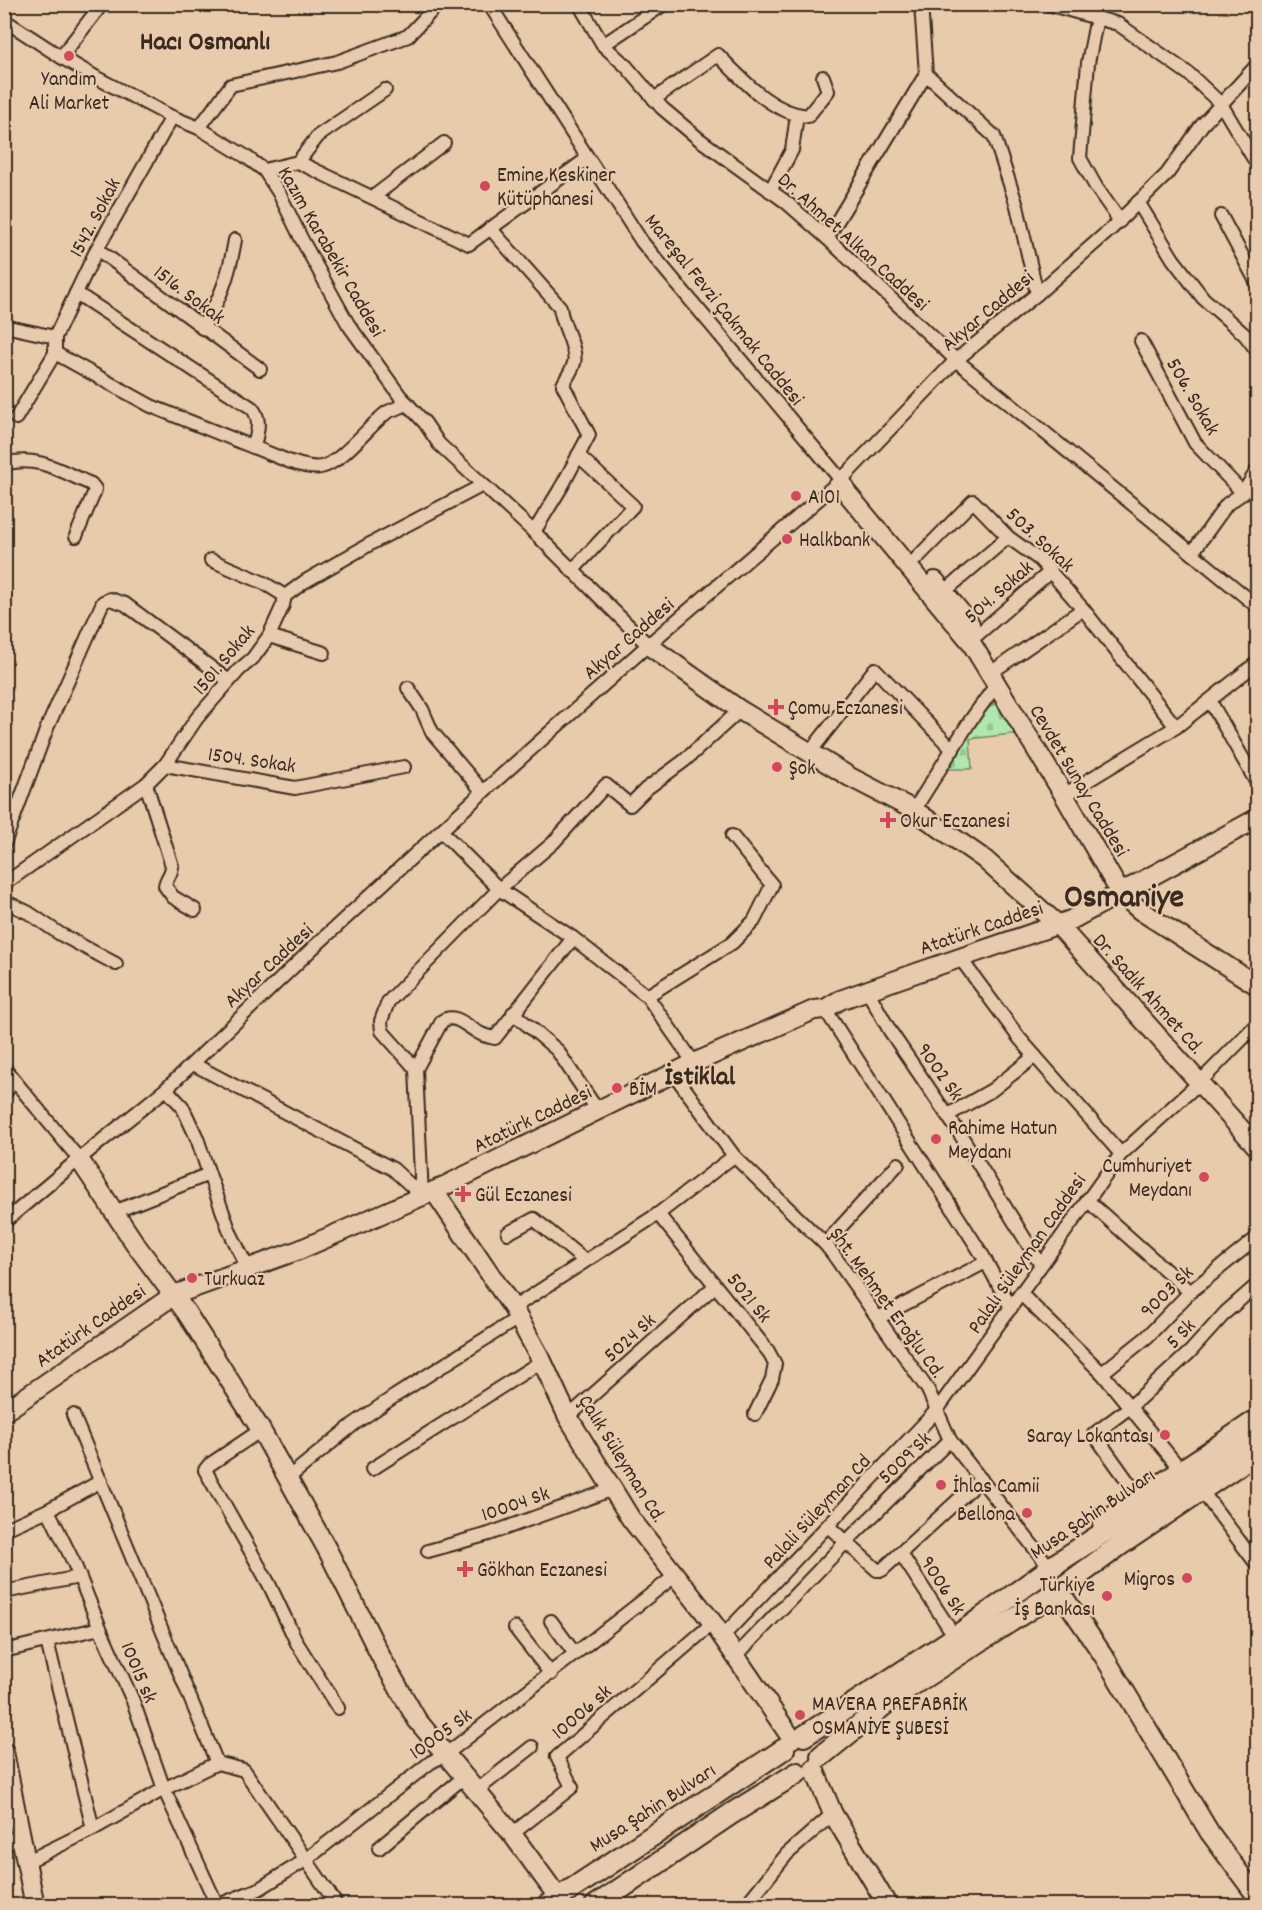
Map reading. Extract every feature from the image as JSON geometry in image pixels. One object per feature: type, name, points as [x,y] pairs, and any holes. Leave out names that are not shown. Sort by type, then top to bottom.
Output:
[{"type":"main road","name":"Musa Şahin Bulvarı","points":[[552,1901],[955,1637],[1055,1565],[1257,1431]]},
{"type":"main road","name":"Musa Şahin Bulvarı","points":[[595,1905],[731,1814],[809,1768],[894,1697],[1067,1584],[1257,1452]]},
{"type":"main road","points":[[793,1741],[817,1743],[809,1768],[786,1766],[783,1761],[793,1741]]},
{"type":"street","points":[[61,57],[102,4]]},
{"type":"street","points":[[199,128],[231,85],[336,62],[408,36],[438,4]]},
{"type":"street","name":"Mareşal Fevzi Çakmak Caddesi","points":[[489,4],[650,254],[841,480]]},
{"type":"street","name":"Dr. Ahmet Alkan Caddesi","points":[[579,4],[603,45],[626,66],[654,99],[699,139],[786,202],[956,360],[1257,607]]},
{"type":"street","points":[[603,45],[664,4]]},
{"type":"street","points":[[827,238],[926,74],[921,4]]},
{"type":"street","points":[[1048,4],[1118,24],[1189,74],[1221,104],[1257,166]]},
{"type":"street","points":[[1097,17],[1088,63],[1080,158],[1096,187],[1120,221]]},
{"type":"street","name":"Kazım Karabekir Caddesi","points":[[4,20],[104,82],[172,117],[199,128],[264,170],[279,193],[348,324],[389,382],[439,444],[534,532],[648,645]]},
{"type":"street","points":[[654,99],[718,55],[778,109],[797,116],[808,116],[828,91],[823,77]]},
{"type":"street","name":"Akyar Caddesi","points":[[4,1222],[166,1089],[314,947],[483,792],[648,645],[841,480],[956,360],[1037,294],[1120,221],[1167,174],[1202,125],[1257,64]]},
{"type":"street","points":[[926,74],[994,136],[1017,206],[1037,294]]},
{"type":"street","points":[[298,162],[318,136],[385,90]]},
{"type":"street","points":[[770,191],[792,150],[797,116]]},
{"type":"street","name":"1542. Sokak","points":[[55,337],[97,249],[172,117]]},
{"type":"street","points":[[373,197],[444,144]]},
{"type":"street","points":[[264,170],[298,162],[469,244],[588,158]]},
{"type":"street","points":[[1138,202],[1173,258],[1203,298],[1245,335],[1257,352]]},
{"type":"street","points":[[1221,216],[1257,285]]},
{"type":"street","points":[[490,228],[560,307],[561,318],[575,355],[574,363],[563,385],[589,435],[534,532]]},
{"type":"street","points":[[202,328],[224,288],[235,240]]},
{"type":"street","name":"1516. Sokak","points":[[97,249],[260,369]]},
{"type":"street","points":[[76,293],[252,408],[259,423],[254,447]]},
{"type":"street","points":[[4,326],[55,337],[55,353],[16,418]]},
{"type":"street","name":"506. Sokak","points":[[1141,341],[1195,443],[1243,494]]},
{"type":"street","points":[[55,353],[151,406],[288,461],[308,466],[321,467],[338,457],[388,412],[408,404]]},
{"type":"street","points":[[572,571],[633,506],[578,455]]},
{"type":"street","points":[[4,464],[19,460],[35,461],[92,484],[95,489],[94,494],[76,536]]},
{"type":"street","points":[[1192,553],[1227,504],[1243,494],[1256,478]]},
{"type":"street","points":[[841,480],[854,486],[970,624],[970,641]]},
{"type":"street","points":[[841,480],[847,493],[970,641]]},
{"type":"street","points":[[211,560],[264,583],[285,596],[304,582],[370,544],[483,484]]},
{"type":"street","name":"503. Sokak","points":[[916,559],[973,501],[1008,537],[1040,560],[1051,571],[1176,727]]},
{"type":"street","points":[[944,592],[1008,537]]},
{"type":"street","name":"504. Sokak","points":[[970,641],[1051,571]]},
{"type":"street","name":"1501. Sokak","points":[[4,884],[146,784],[165,765],[198,718],[239,670],[253,658],[269,636],[285,596]]},
{"type":"street","points":[[4,844],[47,728],[103,602],[110,599],[124,604],[229,681]]},
{"type":"street","points":[[914,810],[953,750],[992,679],[1083,609]]},
{"type":"street","points":[[269,636],[324,653]]},
{"type":"street","name":"Cevdet Sunay Caddesi","points":[[970,641],[1121,894],[1141,911],[1257,986]]},
{"type":"street","name":"Dr. Sadık Ahmet Cd.","points":[[648,645],[740,710],[850,777],[914,810],[984,859],[1058,925],[1257,1148]]},
{"type":"street","points":[[1064,795],[1176,727],[1257,662]]},
{"type":"street","points":[[810,752],[875,669],[953,750]]},
{"type":"street","points":[[408,688],[422,709],[432,732],[483,792]]},
{"type":"street","points":[[1210,701],[1257,785]]},
{"type":"street","points":[[416,1069],[382,1031],[381,1021],[388,1002],[500,889],[553,843],[606,785],[630,805],[646,789],[684,761],[740,710]]},
{"type":"street","name":"1504. Sokak","points":[[165,765],[295,788],[404,767]]},
{"type":"street","points":[[146,784],[172,866],[172,872],[166,882],[168,891],[173,897],[195,910]]},
{"type":"street","name":"Atatürk Caddesi","points":[[4,1412],[174,1295],[299,1250],[426,1194],[694,1063],[814,1010],[825,1009],[867,990],[1071,920],[1257,818]]},
{"type":"street","points":[[442,832],[500,889],[573,938],[647,996],[694,1063]]},
{"type":"street","points":[[647,996],[732,943],[754,921],[772,885],[732,836]]},
{"type":"street","points":[[4,901],[116,964]]},
{"type":"street","points":[[426,1194],[416,1069],[442,1021],[446,1018],[456,1018],[481,1034],[495,1038],[573,938]]},
{"type":"street","points":[[960,958],[1020,1039],[1121,1154]]},
{"type":"street","name":"9002 Sk","points":[[867,990],[890,1031],[948,1115],[1041,1265]]},
{"type":"street","points":[[825,1009],[986,1262],[1011,1308]]},
{"type":"street","points":[[513,1013],[557,1050],[598,1111]]},
{"type":"street","name":"Palalı Süleyman Caddesi","points":[[937,1410],[1121,1154],[1199,1083],[1257,1023]]},
{"type":"street","points":[[948,1115],[992,1090],[1035,1056]]},
{"type":"street","points":[[193,1065],[393,1169],[426,1194]]},
{"type":"street","points":[[4,1068],[79,1159],[136,1245],[174,1295],[261,1430],[333,1560],[382,1659],[417,1720],[512,1834],[552,1901]]},
{"type":"street","name":"Şht. Mehmet Eroğlu Cd.","points":[[674,1074],[734,1156],[825,1244],[928,1390],[950,1440],[1055,1565]]},
{"type":"street","points":[[4,1094],[14,1081]]},
{"type":"street","points":[[166,1089],[182,1106],[197,1138],[230,1232],[248,1269]]},
{"type":"street","points":[[288,1478],[354,1424],[516,1313],[585,1262],[658,1214],[734,1156]]},
{"type":"street","points":[[825,1244],[898,1164]]},
{"type":"street","points":[[114,1212],[209,1174]]},
{"type":"street","name":"Çalık Süleyman Cd.","points":[[426,1194],[516,1313],[568,1417],[631,1519],[717,1630],[793,1741]]},
{"type":"street","points":[[1087,1200],[1191,1292]]},
{"type":"street","name":"5021 Sk","points":[[658,1214],[776,1364],[755,1414]]},
{"type":"street","points":[[508,1233],[534,1219],[585,1262]]},
{"type":"street","name":"9003 Sk","points":[[1102,1373],[1147,1337],[1191,1292],[1257,1238]]},
{"type":"street","points":[[878,1318],[986,1262]]},
{"type":"street","name":"5 Sk","points":[[1139,1497],[1094,1434],[1130,1407],[1190,1352],[1226,1312],[1257,1284]]},
{"type":"street","name":"5024 Sk","points":[[568,1417],[715,1286]]},
{"type":"street","points":[[1021,1294],[1102,1373],[1181,1470]]},
{"type":"street","points":[[372,1469],[542,1361]]},
{"type":"street","name":"Palali Süleyman Cd","points":[[717,1630],[828,1526],[937,1410]]},
{"type":"street","points":[[73,1415],[217,1763]]},
{"type":"street","points":[[1055,1565],[1102,1523],[1257,1418]]},
{"type":"street","points":[[261,1430],[205,1470],[269,1584],[297,1643],[338,1708]]},
{"type":"street","name":"5009 Sk","points":[[735,1657],[846,1542],[950,1440]]},
{"type":"street","points":[[1257,1463],[1122,1554],[1067,1584],[1105,1658],[1210,1833],[1257,1898]]},
{"type":"street","points":[[901,1554],[981,1479]]},
{"type":"street","points":[[4,1527],[12,1526],[48,1510],[101,1481]]},
{"type":"street","name":"10004 Sk","points":[[428,1551],[489,1534],[613,1489]]},
{"type":"street","points":[[1207,1498],[1257,1566]]},
{"type":"street","name":"10015 sk","points":[[48,1510],[133,1701],[164,1789],[217,1905]]},
{"type":"street","points":[[828,1526],[846,1542]]},
{"type":"street","name":"9006 Sk","points":[[846,1542],[877,1570],[882,1570],[901,1554],[955,1637]]},
{"type":"street","name":"10005 Sk","points":[[217,1905],[259,1889],[307,1859],[431,1762],[445,1755],[551,1674],[676,1575]]},
{"type":"street","points":[[4,1592],[79,1577]]},
{"type":"street","points":[[551,1621],[575,1654]]},
{"type":"street","points":[[4,1651],[100,1628]]},
{"type":"street","points":[[515,1628],[551,1674]]},
{"type":"street","name":"10006 sk","points":[[512,1834],[572,1787],[557,1757],[717,1630]]},
{"type":"street","points":[[47,1641],[93,1829]]},
{"type":"street","points":[[476,1791],[532,1747]]},
{"type":"street","points":[[5,1762],[35,1905]]},
{"type":"street","points":[[26,1862],[217,1763],[244,1770],[307,1859],[334,1901],[333,1905]]},
{"type":"street","points":[[809,1768],[814,1791],[878,1905]]},
{"type":"street","points":[[809,1768],[833,1814],[888,1905]]},
{"type":"street","points":[[379,1848],[464,1777]]},
{"type":"street","points":[[745,1905],[788,1854],[828,1818]]},
{"type":"street","points":[[4,1847],[20,1833]]},
{"type":"green space","points":[[995,703],[1004,703],[1020,733],[970,739],[972,769],[944,769],[979,716]]},
{"type":"place","name":"Yandım Ali Market","points":[[69,56]]},
{"type":"place","name":"Emine Keskiner Kütüphanesi","points":[[485,186]]},
{"type":"place","name":"A101","points":[[796,496]]},
{"type":"place","name":"Halkbank","points":[[787,539]]},
{"type":"place","name":"Çomu Eczanesi","points":[[776,707]]},
{"type":"place","name":"Şok","points":[[777,767]]},
{"type":"place","name":"Okur Eczanesi","points":[[888,820]]},
{"type":"place","name":"BİM","points":[[617,1088]]},
{"type":"place","name":"Rahime Hatun Meydanı","points":[[936,1139]]},
{"type":"place","name":"Cumhuriyet Meydanı","points":[[1204,1177]]},
{"type":"place","name":"Gül Eczanesi","points":[[463,1194]]},
{"type":"place","name":"Turkuaz","points":[[192,1278]]},
{"type":"place","name":"Saray Lokantası","points":[[1165,1435]]},
{"type":"place","name":"İhlas Camii","points":[[941,1485]]},
{"type":"place","name":"Bellona","points":[[1027,1513]]},
{"type":"place","name":"Gökhan Eczanesi","points":[[465,1569]]},
{"type":"place","name":"Migros","points":[[1187,1578]]},
{"type":"place","name":"Türkiye İş Bankası","points":[[1107,1596]]},
{"type":"place","name":"MAVERA PREFABRİK OSMANİYE ŞUBESİ","points":[[800,1715]]},
{"type":"district","name":"Hacı Osmanlı","points":[[205,40]]},
{"type":"district","name":"Osmaniye","points":[[1124,894]]},
{"type":"district","name":"İstiklal","points":[[700,1075]]}]
